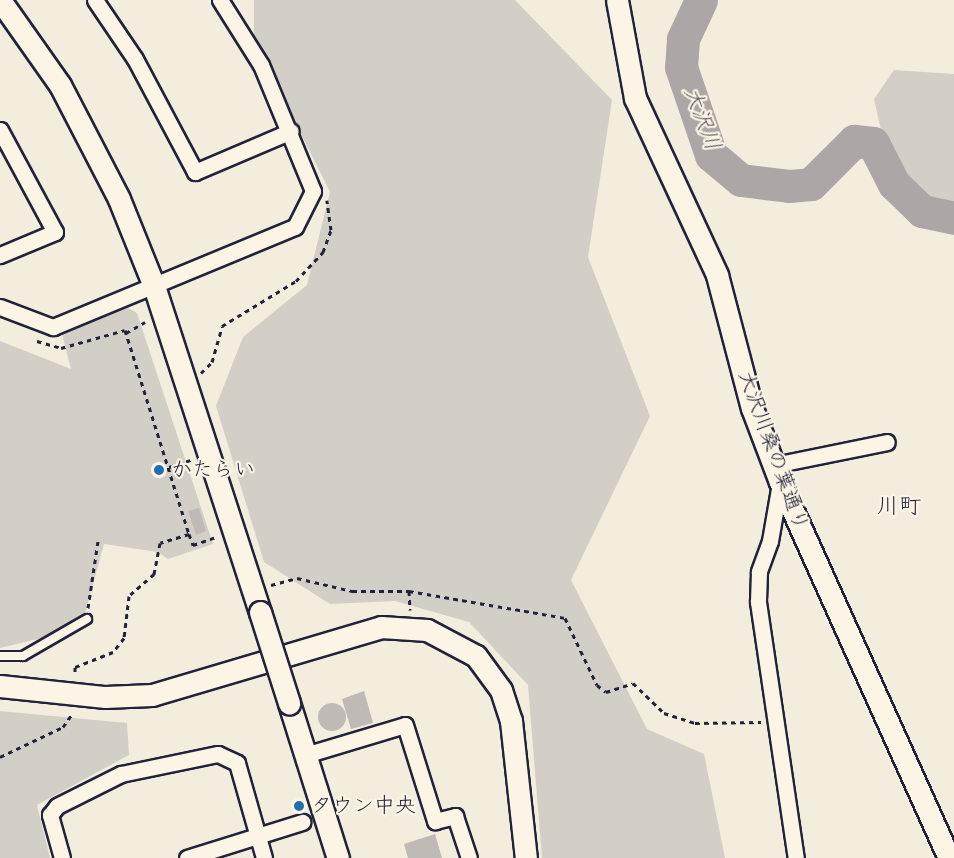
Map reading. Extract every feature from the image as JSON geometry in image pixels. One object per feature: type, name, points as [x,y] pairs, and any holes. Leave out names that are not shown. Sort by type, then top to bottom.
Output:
[{"type":"street","points":[[0,0],[60,85],[118,199],[154,286],[338,858]]},
{"type":"street","points":[[95,0],[135,59],[195,172],[291,131]]},
{"type":"street","points":[[0,307],[53,327],[295,227],[313,191],[291,131],[261,66],[220,0]]},
{"type":"street","name":"大沢川桑の葉通り","points":[[617,0],[635,98],[717,275],[752,408],[777,473],[949,858]]},
{"type":"street","points":[[0,130],[55,232],[0,255]]},
{"type":"street","points":[[796,858],[758,602],[759,572],[771,541],[777,473],[887,442]]},
{"type":"street","points":[[0,686],[105,697],[152,695],[381,627],[427,630],[476,656],[501,690],[511,721],[526,858]]},
{"type":"street","points":[[306,754],[405,725],[435,821],[456,816],[469,858]]},
{"type":"street","points":[[62,858],[50,815],[57,806],[121,774],[218,753],[237,763],[264,858]]},
{"type":"street","points":[[187,858],[302,822]]},
{"type":"lane","points":[[0,656],[22,656],[87,619]]},
{"type":"path","points":[[199,374],[212,362],[222,326],[296,281],[322,252],[331,230],[325,188]]},
{"type":"path","points":[[126,333],[145,322]]},
{"type":"path","points":[[30,337],[62,348],[119,328],[126,333],[193,545],[218,537]]},
{"type":"path","points":[[169,467],[192,460]]},
{"type":"path","points":[[75,681],[75,667],[113,652],[124,638],[129,596],[154,574],[160,543],[189,534]]},
{"type":"path","points":[[87,619],[98,541]]},
{"type":"path","points":[[269,586],[297,578],[352,591],[409,591],[564,618],[597,685],[606,692],[633,683],[664,713],[695,723],[774,722]]},
{"type":"path","points":[[409,591],[410,614]]},
{"type":"path","points":[[0,757],[63,727],[74,711]]},
{"type":"shaded area","points":[[254,0],[515,0],[612,100],[588,257],[650,416],[571,580],[647,729],[704,754],[725,858],[542,858],[528,685],[469,622],[395,601],[330,604],[264,562],[216,406],[243,337],[307,285],[330,192],[254,40]]},
{"type":"shaded area","points":[[894,70],[954,74],[954,215],[913,198],[884,143],[874,99]]},
{"type":"shaded area","points":[[128,308],[137,313],[213,544],[168,559],[158,552],[104,544],[85,614],[46,637],[0,648],[0,341],[71,369],[62,334]]},
{"type":"shaded area","points":[[0,711],[127,723],[129,755],[37,805],[50,858],[0,858]]},
{"type":"building","points":[[199,508],[206,531],[196,535],[188,511]]},
{"type":"building","points":[[364,691],[373,723],[351,729],[342,699]]},
{"type":"building","points":[[332,703],[342,707],[346,717],[342,727],[332,731],[322,727],[318,717],[322,707]]},
{"type":"building","points":[[435,834],[442,858],[408,858],[404,844]]},
{"type":"waterway","name":"大沢川","points":[[701,0],[683,39],[681,67],[711,155],[741,180],[789,186],[811,184],[854,141],[873,143],[894,184],[922,211],[954,218]]},
{"type":"place","name":"かたらい","points":[[159,470]]},
{"type":"place","name":"タウン中央","points":[[299,806]]},
{"type":"district","name":"川町","points":[[899,508]]}]
